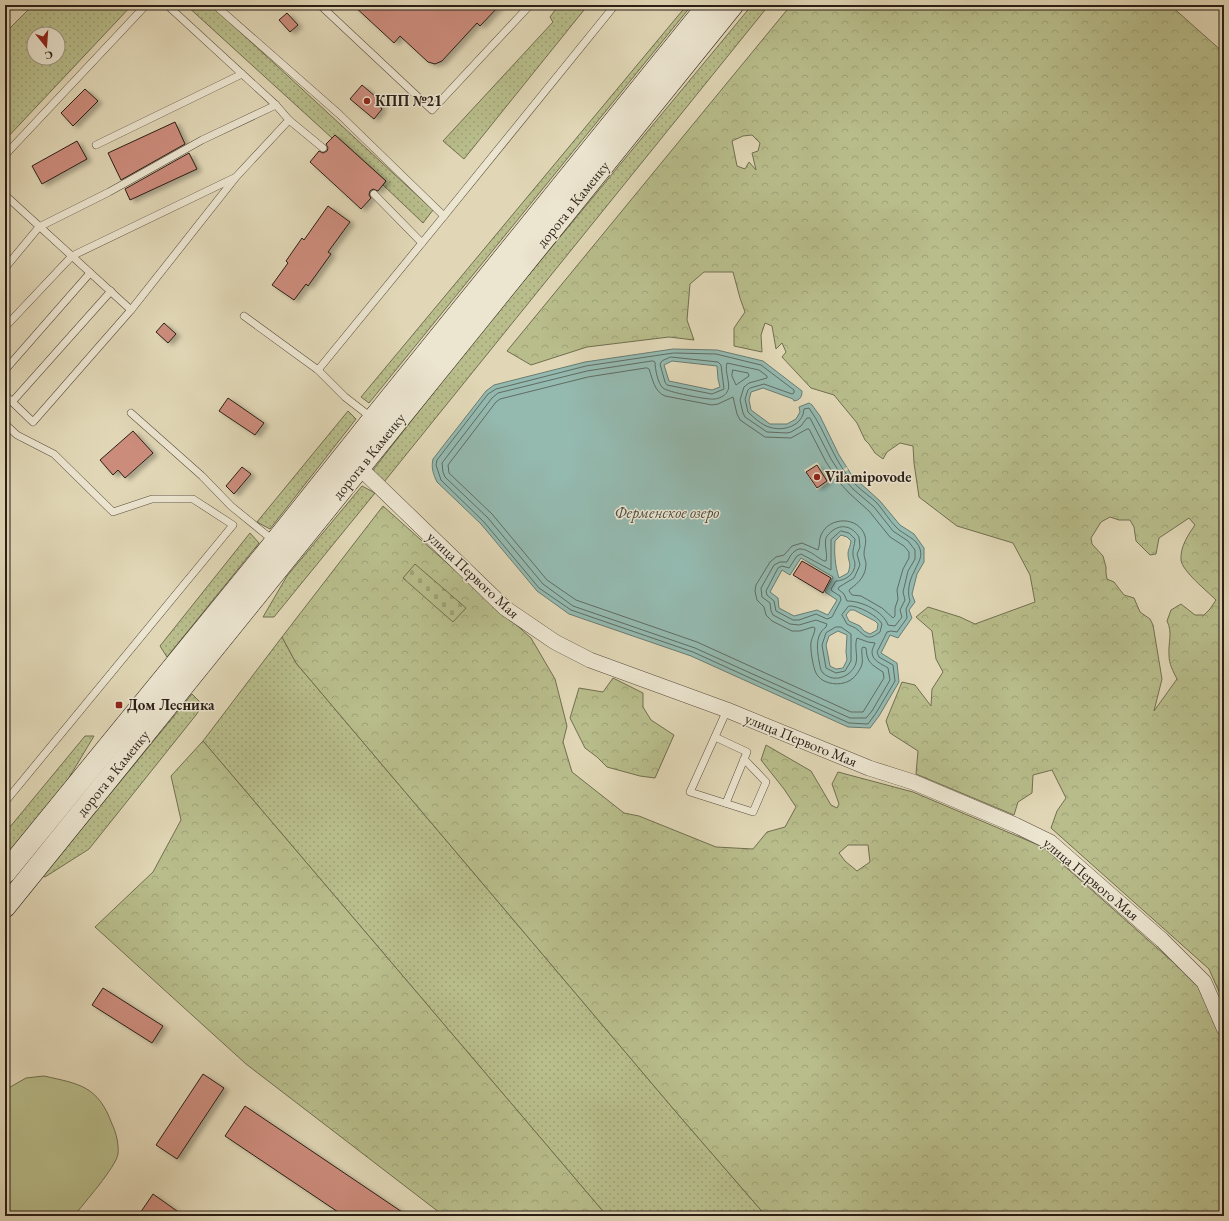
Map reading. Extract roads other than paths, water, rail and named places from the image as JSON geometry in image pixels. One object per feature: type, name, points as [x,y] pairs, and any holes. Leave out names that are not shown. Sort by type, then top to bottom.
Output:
[{"type":"main road","name":"дорога в Каменку","points":[[5,907],[733,5]]},
{"type":"main road","name":"дорога в Каменку","points":[[5,873],[275,542],[706,6]]},
{"type":"street","name":"улица Первого Мая","points":[[360,468],[505,608],[555,642],[590,660],[727,710],[869,768],[913,782],[1015,825],[1050,842],[1162,940],[1204,982],[1224,1028]]},
{"type":"lane","points":[[5,9],[8,5]]},
{"type":"lane","points":[[5,154],[146,5]]},
{"type":"lane","points":[[167,5],[276,105],[289,120],[323,148]]},
{"type":"lane","points":[[320,5],[432,110],[530,5]]},
{"type":"lane","points":[[318,370],[615,5]]},
{"type":"lane","points":[[217,6],[339,114],[444,216]]},
{"type":"lane","points":[[96,145],[242,74]]},
{"type":"lane","points":[[5,268],[40,227],[109,192],[202,140],[276,105]]},
{"type":"lane","points":[[5,395],[33,422],[131,310],[236,177],[289,120]]},
{"type":"lane","points":[[5,327],[72,256],[236,177]]},
{"type":"lane","points":[[374,194],[422,243]]},
{"type":"lane","points":[[5,195],[131,310]]},
{"type":"lane","points":[[5,370],[90,273]]},
{"type":"lane","points":[[12,402],[111,291]]},
{"type":"lane","points":[[244,316],[318,370],[345,397],[373,419]]},
{"type":"lane","points":[[131,413],[202,476],[230,506],[275,542]]},
{"type":"lane","points":[[5,424],[18,435],[54,454],[113,512],[152,499],[193,499],[234,525],[5,802]]},
{"type":"lane","points":[[727,710],[690,792],[753,812],[766,782],[744,759]]},
{"type":"lane","points":[[715,736],[747,752],[726,803]]},
{"type":"water","name":"Ферменское озеро","points":[[673,349],[717,350],[763,361],[802,391],[802,395],[798,400],[794,401],[793,399],[763,388],[751,392],[749,400],[751,410],[770,424],[787,424],[796,419],[800,412],[799,407],[809,403],[812,405],[820,416],[839,455],[851,474],[880,501],[900,525],[914,534],[924,548],[924,562],[917,574],[912,594],[915,602],[909,610],[912,618],[898,638],[890,635],[881,653],[897,663],[899,682],[879,716],[870,728],[848,727],[691,656],[569,614],[537,591],[481,524],[437,482],[432,465],[433,459],[486,391],[494,385],[585,362]],"holes":[[[672,361],[717,366],[720,387],[712,390],[669,381],[664,365]],[[841,535],[847,537],[851,541],[848,553],[850,564],[848,573],[839,578],[835,559],[835,541]],[[801,558],[833,577],[825,592],[837,600],[828,615],[817,610],[794,616],[779,608],[778,598],[770,592],[782,570],[790,575]],[[850,610],[854,610],[875,621],[878,624],[877,630],[870,634],[864,631],[860,626],[849,621],[846,615]],[[838,631],[847,635],[847,660],[843,668],[836,669],[830,666],[826,645],[829,636]]]},
{"type":"place","name":"КПП №21","points":[[367,101]]},
{"type":"place","name":"Vilamipovode","points":[[817,477]]},
{"type":"place","name":"Дом Лесника","points":[[119,705]]}]
